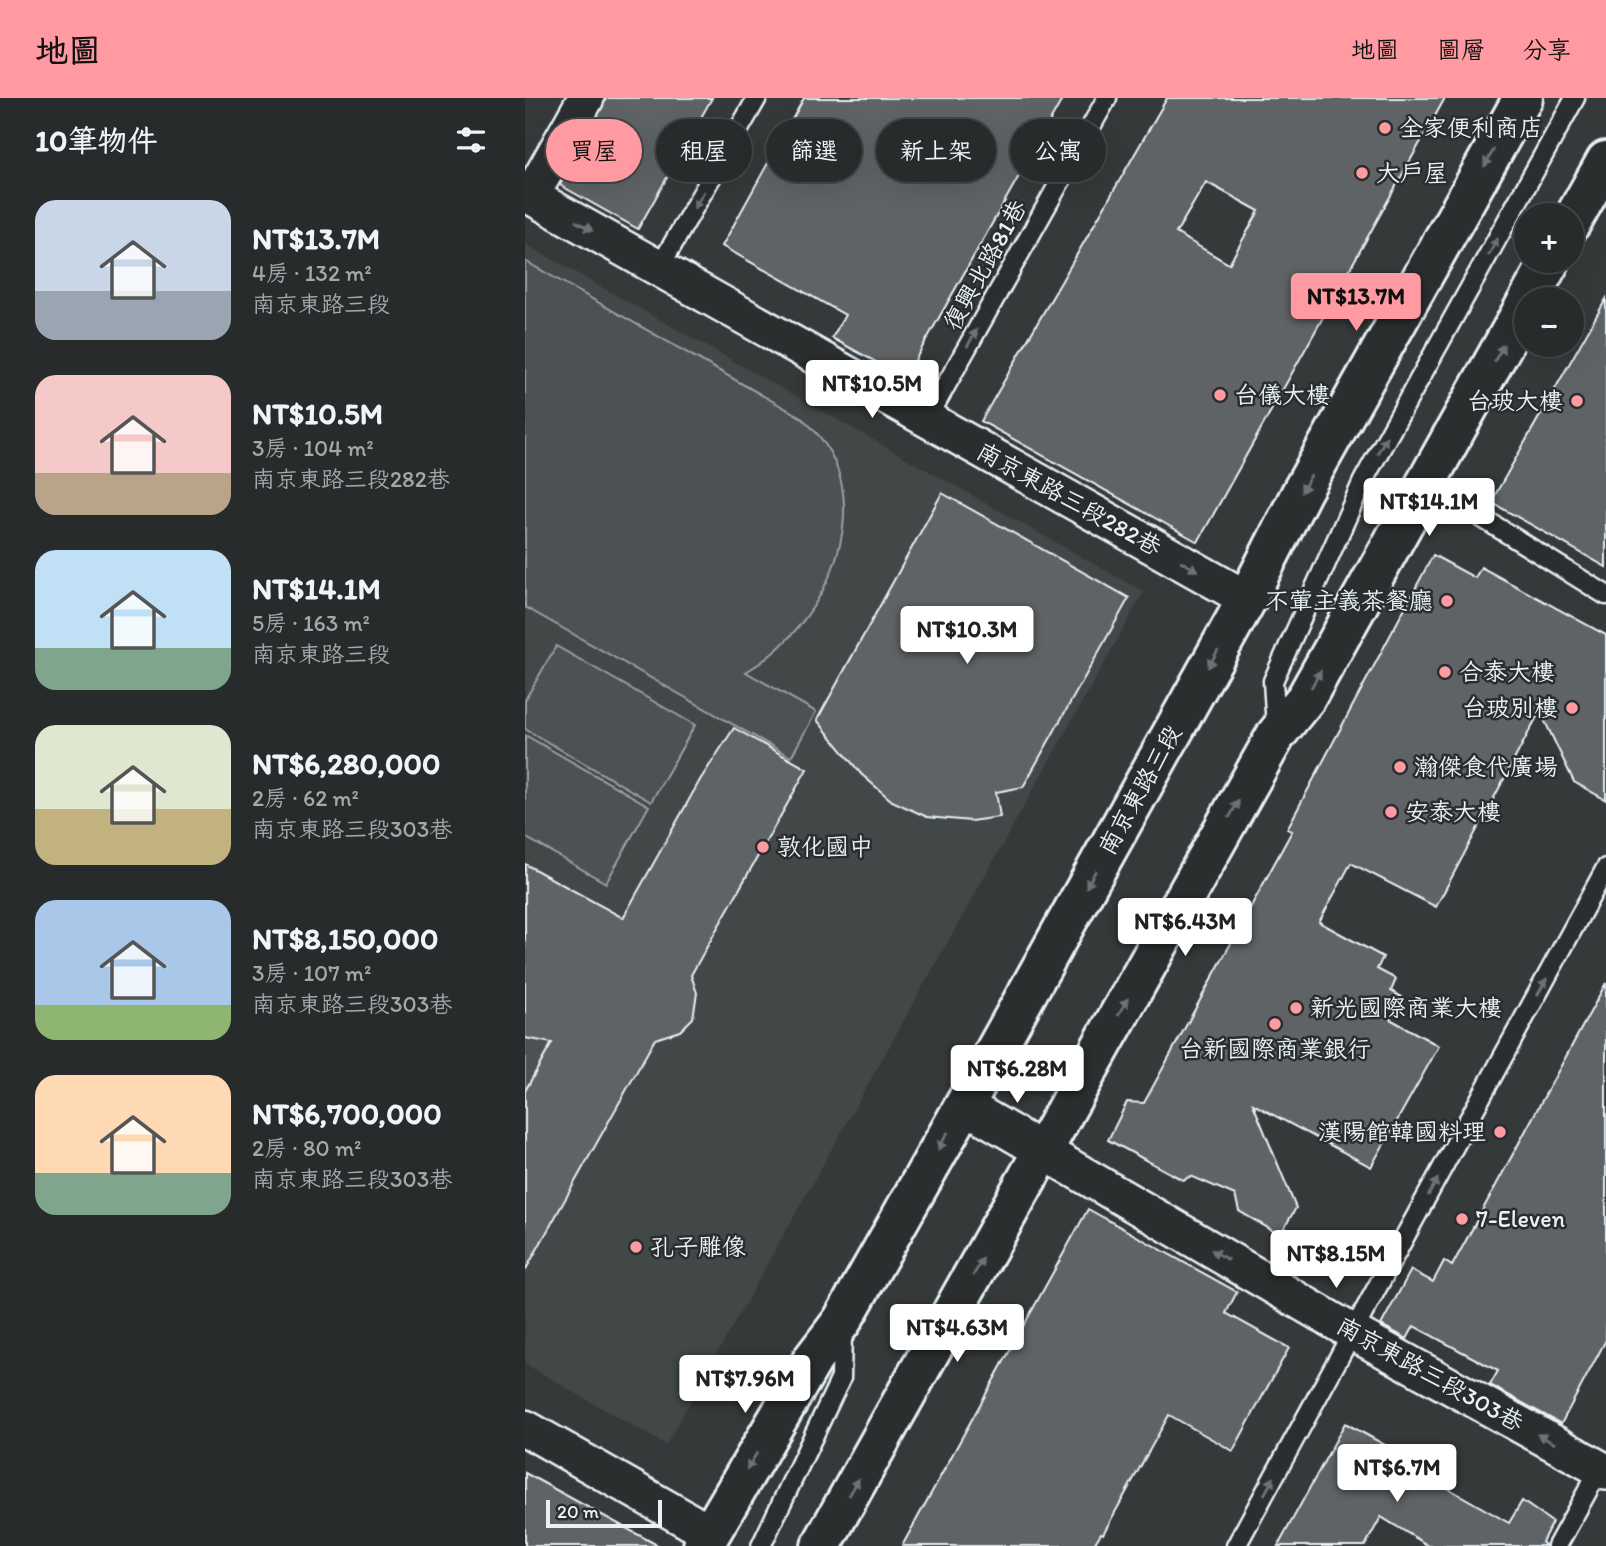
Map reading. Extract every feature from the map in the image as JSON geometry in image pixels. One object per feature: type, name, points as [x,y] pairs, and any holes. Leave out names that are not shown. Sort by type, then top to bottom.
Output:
[{"type":"main road","name":"南京東路三段","points":[[707,1539],[813,1359],[842,1321],[964,1105],[1247,599],[1302,491],[1517,100]]},
{"type":"main road","points":[[1582,203],[1606,161]]},
{"type":"main road","points":[[821,1546],[1276,734],[1306,698],[1514,325]]},
{"type":"street","points":[[528,194],[586,98]]},
{"type":"street","name":"南京東路三段282巷","points":[[528,194],[1247,599]]},
{"type":"street","name":"南京東路三段303巷","points":[[964,1105],[1354,1333],[1604,1466]]},
{"type":"street","points":[[525,1428],[707,1539]]},
{"type":"lane","points":[[660,268],[757,98]]},
{"type":"lane","name":"復興北路81巷","points":[[927,419],[1107,98]]},
{"type":"lane","points":[[1276,734],[1273,681],[1363,481],[1575,98]]},
{"type":"lane","points":[[1426,482],[1606,595]]},
{"type":"lane","points":[[1236,1546],[1606,868]]},
{"type":"lane","points":[[761,1546],[841,1378],[842,1321]]},
{"type":"lane","points":[[1557,1546],[1604,1466]]},
{"type":"shaded area","name":"敦化國中","points":[[525,244],[1144,592],[666,1445],[525,1364]]},
{"type":"shaded area","points":[[525,261],[799,416],[826,446],[841,480],[844,516],[838,553],[823,589],[802,622],[776,650],[746,672],[816,712],[791,757],[525,607]]},
{"type":"shaded area","points":[[556,646],[695,725],[651,802],[525,729],[525,700]]},
{"type":"shaded area","points":[[525,735],[649,806],[606,883],[525,837]]},
{"type":"shaded area","points":[[558,1032],[525,1091],[525,1038]]},
{"type":"building","points":[[606,98],[712,98],[700,119],[656,119],[656,182],[665,182],[638,229],[560,185],[562,182],[642,182],[642,119],[595,119]]},
{"type":"building","points":[[804,98],[1063,98],[1051,119],[1010,119],[1010,182],[1016,182],[905,378],[832,338],[845,315],[722,246],[766,167],[766,182],[862,182],[862,119],[792,119]]},
{"type":"building","points":[[1167,98],[1445,98],[1198,542],[981,421]],"holes":[[[1206,182],[1259,211],[1229,264],[1176,233]]]},
{"type":"building","name":"台玻大樓","points":[[1606,299],[1606,567],[1491,502],[1573,357],[1584,357],[1584,338]]},
{"type":"building","points":[[942,493],[1129,598],[1023,787],[996,792],[1000,817],[971,821],[927,817],[892,801],[861,774],[817,720]]},
{"type":"building","points":[[1433,555],[1475,578],[1481,567],[1606,635],[1606,800],[1574,782],[1540,711],[1436,907],[1351,863],[1319,922],[1383,957],[1377,969],[1396,979],[1391,991],[1402,997],[1390,1019],[1439,1046],[1371,1167],[1253,1104],[1296,1208],[1280,1235],[1239,1211],[1235,1195],[1191,1176],[1183,1180],[1108,1140],[1127,1102],[1144,1103],[1292,831],[1287,829]]},
{"type":"building","points":[[734,728],[807,769],[691,975],[697,993],[693,1018],[680,1031],[655,1039],[525,1271],[525,1091],[552,1043],[525,1038],[525,864],[623,918],[700,780]]},
{"type":"building","points":[[1606,983],[1606,1340],[1561,1424],[1490,1385],[1498,1371],[1414,1326],[1407,1339],[1381,1325],[1411,1270],[1433,1282],[1444,1261],[1452,1266]]},
{"type":"building","points":[[1088,1209],[1237,1292],[1226,1313],[1289,1348],[1233,1451],[1169,1415],[1103,1534],[1101,1533],[1093,1546],[902,1546]]},
{"type":"building","points":[[1345,1423],[1407,1457],[1437,1482],[1509,1523],[1522,1501],[1552,1522],[1542,1542],[1546,1546],[1429,1546],[1381,1517],[1365,1546],[1278,1546]]},
{"type":"building","points":[[525,1473],[659,1546],[525,1546]]},
{"type":"place","name":"全家便利商店","points":[[1385,128]]},
{"type":"place","name":"大戸屋","points":[[1362,173]]},
{"type":"place","name":"台儀大樓","points":[[1220,395]]},
{"type":"place","name":"台玻大樓","points":[[1577,401]]},
{"type":"place","name":"不葷主義茶餐廳","points":[[1447,601]]},
{"type":"place","name":"合泰大樓","points":[[1445,672]]},
{"type":"place","name":"台玻別樓","points":[[1572,708]]},
{"type":"place","name":"瀚傑食代廣場","points":[[1400,767]]},
{"type":"place","name":"安泰大樓","points":[[1391,812]]},
{"type":"place","name":"敦化國中","points":[[763,847]]},
{"type":"place","name":"新光國際商業大樓","points":[[1296,1008]]},
{"type":"place","name":"台新國際商業銀行","points":[[1275,1024]]},
{"type":"place","name":"漢陽館韓國料理","points":[[1500,1132]]},
{"type":"place","name":"7-Eleven","points":[[1462,1219]]},
{"type":"place","name":"孔子雕像","points":[[636,1247]]}]
